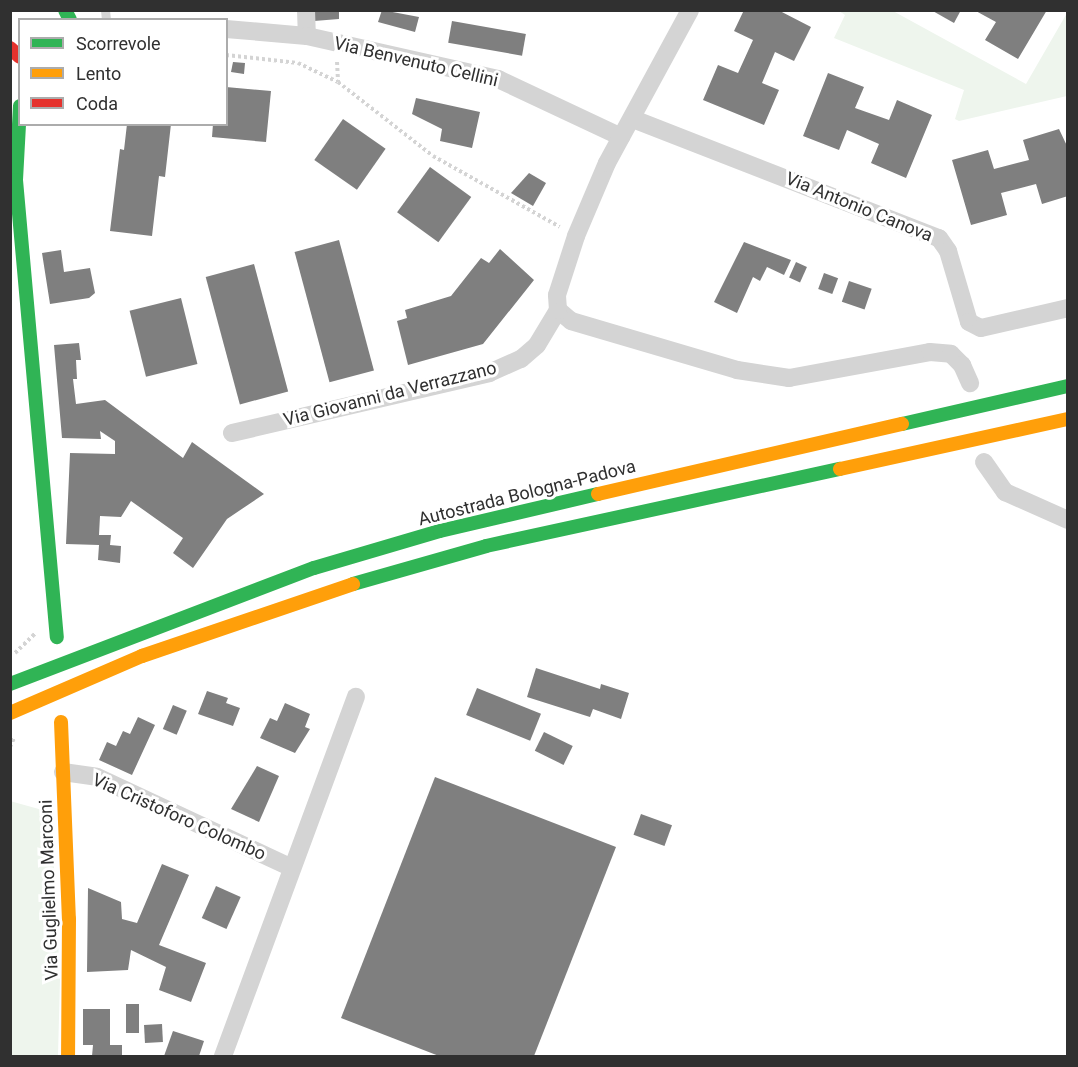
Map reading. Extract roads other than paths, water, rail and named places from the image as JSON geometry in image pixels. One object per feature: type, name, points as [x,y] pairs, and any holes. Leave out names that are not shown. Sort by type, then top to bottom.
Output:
[{"type":"main road","points":[[19,126],[16,180],[57,637]]},
{"type":"main road","name":"Autostrada Bologna-Padova","points":[[10,684],[314,568],[440,531],[1068,386]]},
{"type":"main road","points":[[10,713],[142,656],[320,594],[566,527],[1068,419]]},
{"type":"main road","name":"Via Guglielmo Marconi","points":[[61,722],[69,919],[68,1056]]},
{"type":"street","points":[[306,10],[307,36]]},
{"type":"street","points":[[633,119],[686,12]]},
{"type":"street","name":"Via Benvenuto Cellini","points":[[228,29],[307,36],[498,79],[621,137]]},
{"type":"street","name":"Via Giovanni da Verrazzano","points":[[232,433],[489,373],[521,359],[537,345],[558,310],[557,296],[576,236],[621,137],[633,119]]},
{"type":"street","name":"Via Antonio Canova","points":[[633,119],[939,238],[948,251],[969,322],[981,328],[1068,308]]},
{"type":"street","points":[[558,310],[571,321],[737,370],[789,378],[930,352],[951,354],[962,365],[970,383]]},
{"type":"street","points":[[984,462],[1005,492],[1068,520]]},
{"type":"street","points":[[223,1056],[356,697]]},
{"type":"street","name":"Via Cristoforo Colombo","points":[[63,772],[97,777],[292,868]]}]
